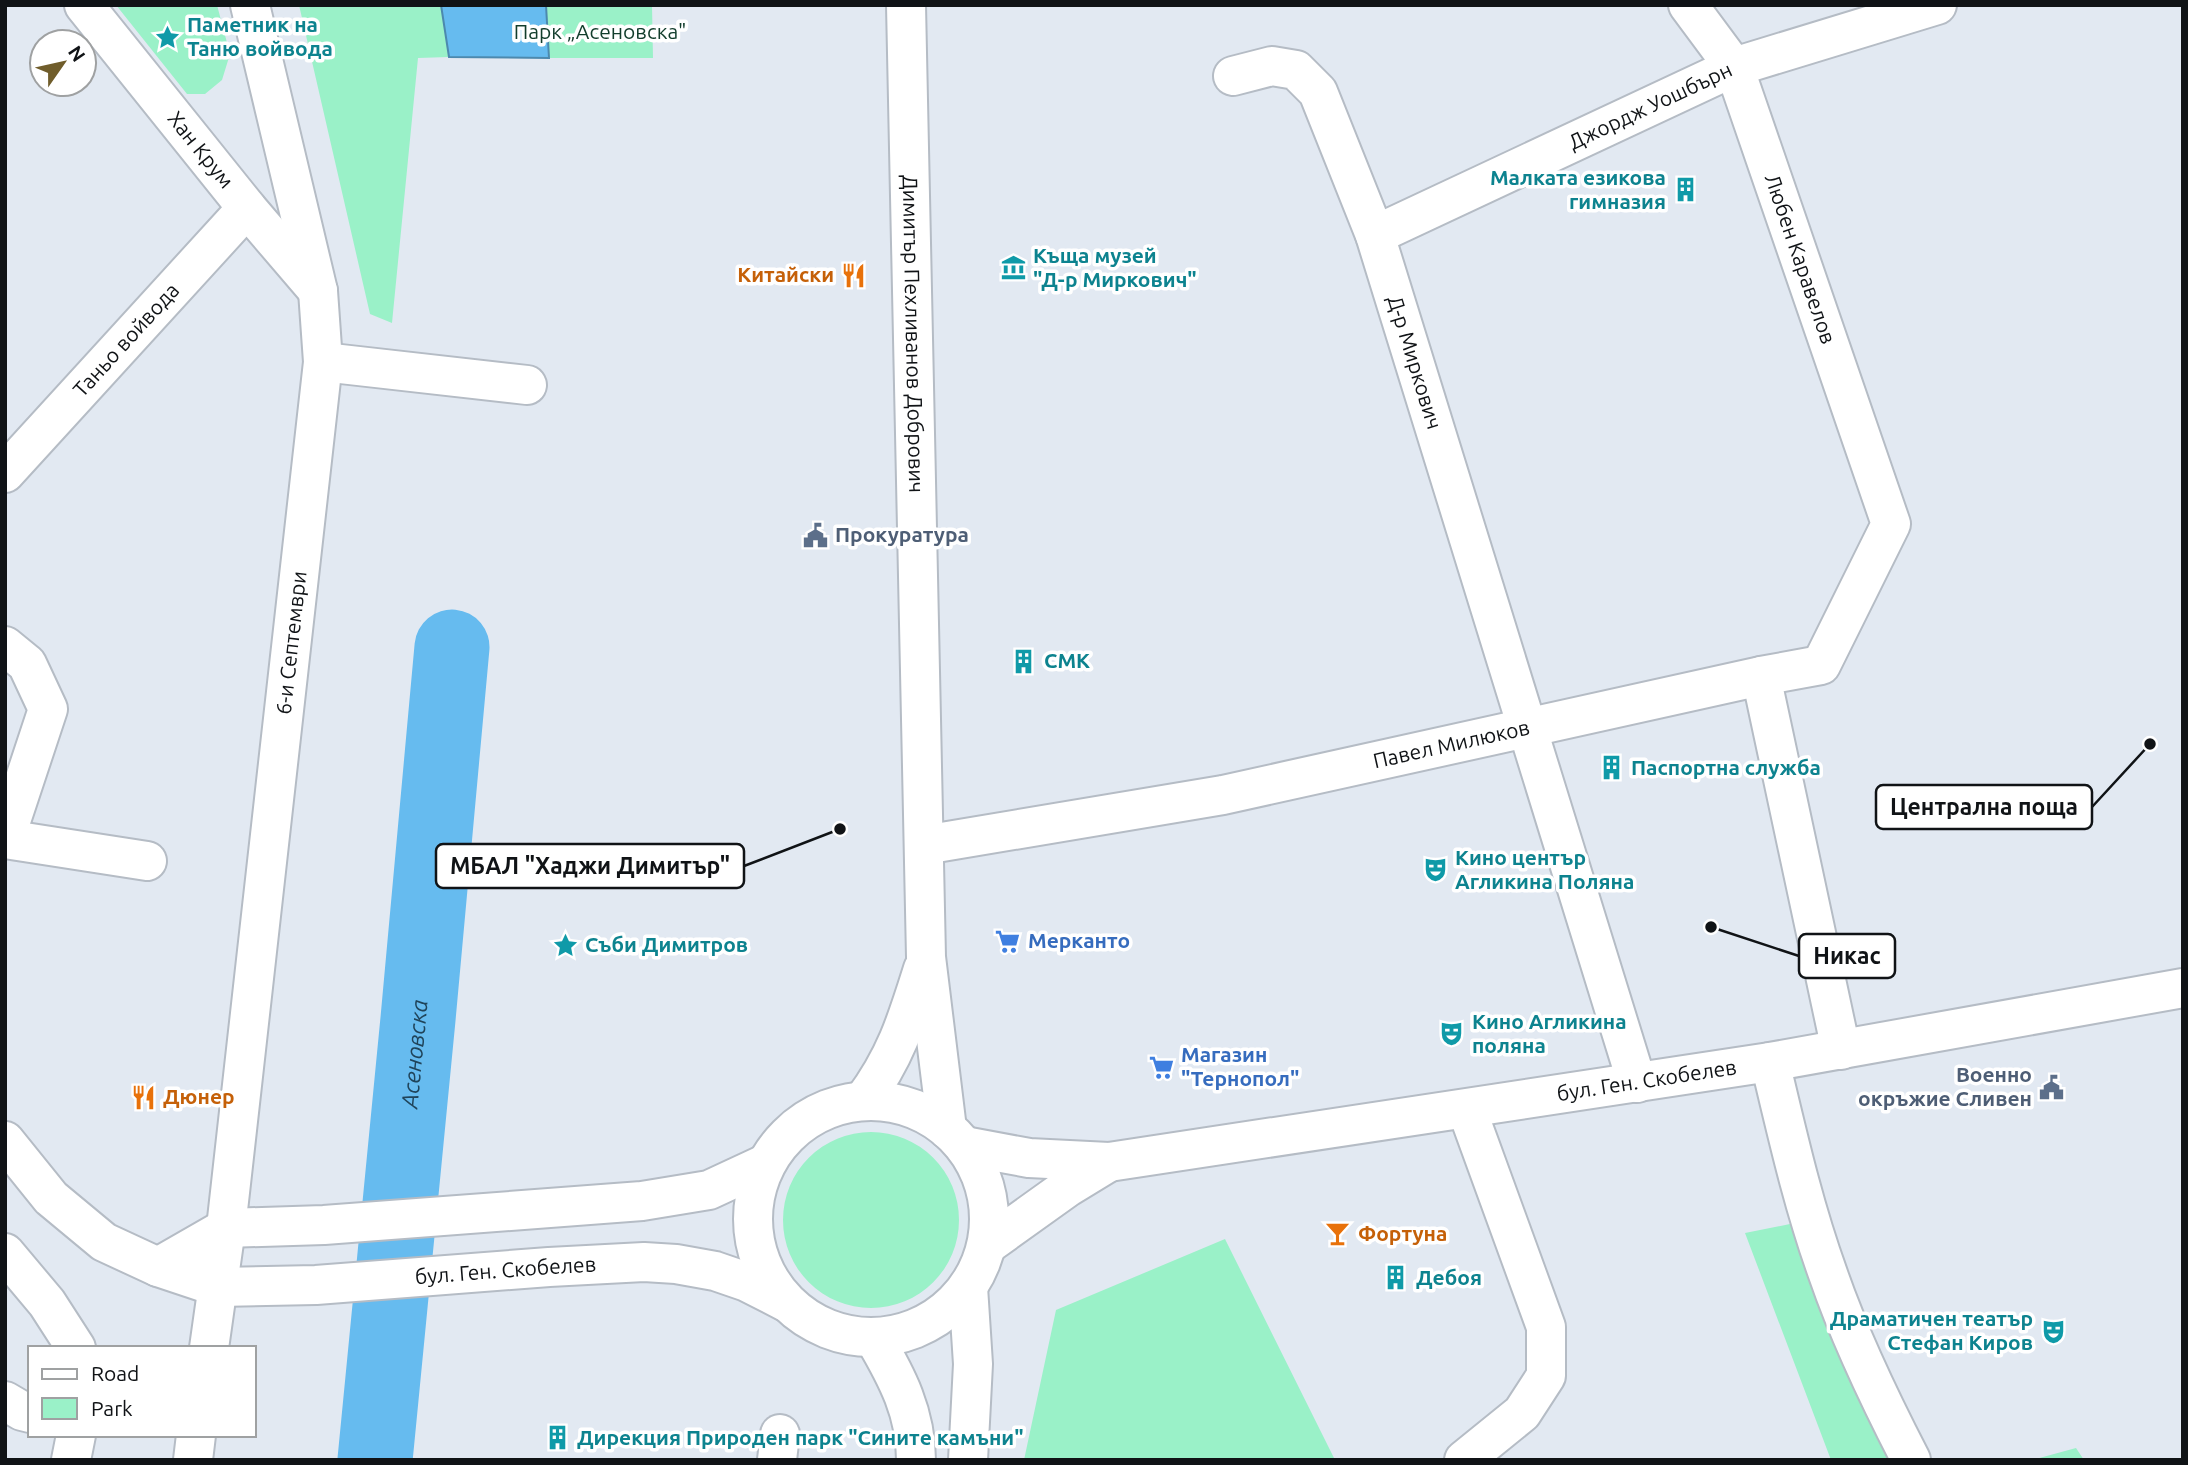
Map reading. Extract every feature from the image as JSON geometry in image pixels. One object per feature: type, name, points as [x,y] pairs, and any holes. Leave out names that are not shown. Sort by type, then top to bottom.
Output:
[{"type":"street","name":"Хан Крум","points":[[84,5],[247,208],[318,291]]},
{"type":"street","name":"6-и Септември","points":[[209,1346],[226,1228],[323,362],[318,291],[250,5]]},
{"type":"street","name":"Димитър Пехливанов Добрович","points":[[906,5],[926,957],[956,1138]]},
{"type":"street","name":"Любен Каравелов","points":[[1688,5],[1734,67],[1891,524]]},
{"type":"street","name":"Джордж Уошбърн","points":[[1375,235],[1734,67],[1937,5]]},
{"type":"street","name":"Д-р Миркович","points":[[1233,76],[1272,66],[1296,70],[1318,92],[1375,235],[1637,1083]]},
{"type":"street","name":"Таньо войвода","points":[[5,473],[247,208]]},
{"type":"street","points":[[323,362],[527,385]]},
{"type":"street","name":"Павел Милюков","points":[[924,845],[1223,795],[1761,676],[1821,666],[1891,524]]},
{"type":"street","points":[[5,646],[27,664],[48,709],[5,839],[147,861]]},
{"type":"street","points":[[1761,676],[1841,1050]]},
{"type":"street","name":"Димитър Пехливанов Добрович","points":[[863,1101],[882,1075],[902,1034],[926,957]]},
{"type":"street","name":"бул. Ген. Скобелев","points":[[956,1138],[1029,1158],[1109,1162],[1467,1110],[1770,1062],[2183,988]]},
{"type":"street","points":[[1770,1062],[1798,1176],[1828,1275],[1882,1403],[1911,1460]]},
{"type":"street","points":[[886,1101],[929,1116],[956,1138],[976,1164],[984,1183],[988,1204],[987,1245],[980,1267],[968,1287],[943,1314],[911,1331],[874,1338],[826,1330],[805,1318],[786,1302],[768,1279],[756,1251],[752,1222],[755,1193],[765,1164],[778,1144],[795,1127],[838,1105],[886,1101]]},
{"type":"street","points":[[1464,1460],[1522,1413],[1546,1376],[1546,1327],[1467,1110]]},
{"type":"street","name":"бул. Ген. Скобелев","points":[[5,1141],[51,1198],[104,1242],[158,1267],[218,1287],[316,1285],[644,1262],[715,1271],[747,1282],[786,1302]]},
{"type":"street","name":"бул. Ген. Скобелев","points":[[987,1245],[1068,1187],[1109,1162]]},
{"type":"street","points":[[158,1267],[226,1228],[354,1223],[642,1201],[709,1190],[765,1164]]},
{"type":"street","points":[[5,1254],[47,1303],[75,1346]]},
{"type":"street","points":[[968,1287],[973,1364],[968,1460]]},
{"type":"street","points":[[874,1338],[898,1379],[908,1405],[916,1440],[916,1460]]},
{"type":"street","points":[[5,1401],[28,1412]]},
{"type":"street","points":[[71,1460],[76,1437]]},
{"type":"street","points":[[193,1460],[196,1437]]},
{"type":"green space","points":[[116,5],[217,5],[230,54],[222,80],[205,94],[187,94]]},
{"type":"green space","points":[[299,5],[441,5],[449,57],[418,58],[392,323],[370,314]]},
{"type":"green space","name":"Парк „Асеновска\"","points":[[546,5],[652,5],[653,58],[549,58]]},
{"type":"green space","points":[[871,1132],[905,1138],[933,1158],[953,1186],[959,1220],[953,1254],[933,1282],[905,1302],[871,1308],[837,1302],[809,1282],[789,1254],[783,1220],[789,1186],[809,1158],[837,1138]]},
{"type":"green space","points":[[1790,1224],[1878,1440],[1891,1460],[1831,1460],[1745,1233]]},
{"type":"green space","points":[[1225,1239],[1335,1460],[1024,1460],[1056,1310]]},
{"type":"green space","points":[[2076,1448],[2084,1460],[2032,1460]]},
{"type":"water","points":[[441,5],[546,5],[549,58],[449,57]]},
{"type":"waterway","name":"Асеновска","points":[[375,1460],[452,647]]},
{"type":"place","name":"Паметник на Таню войвода","points":[[167,37]]},
{"type":"place","name":"Малката езикова гимназия","points":[[1686,190]]},
{"type":"place","name":"Къща музей \"Д-р Миркович\"","points":[[1013,268]]},
{"type":"place","name":"Китайски","points":[[854,275]]},
{"type":"place","name":"Прокуратура","points":[[815,535]]},
{"type":"place","name":"СМК","points":[[1024,661]]},
{"type":"place","name":"Централна поща","points":[[2150,744]]},
{"type":"place","name":"Паспортна служба","points":[[1611,768]]},
{"type":"place","name":"МБАЛ \"Хаджи Димитър\"","points":[[840,829]]},
{"type":"place","name":"Кино център Агликина Поляна","points":[[1435,870]]},
{"type":"place","name":"Никас","points":[[1711,927]]},
{"type":"place","name":"Мерканто","points":[[1008,941]]},
{"type":"place","name":"Съби Димитров","points":[[565,945]]},
{"type":"place","name":"Кино Агликина поляна","points":[[1452,1034]]},
{"type":"place","name":"Магазин \"Тернопол\"","points":[[1161,1067]]},
{"type":"place","name":"Военно окръжие Сливен","points":[[2052,1087]]},
{"type":"place","name":"Дюнер","points":[[143,1097]]},
{"type":"place","name":"Фортуна","points":[[1338,1234]]},
{"type":"place","name":"Дебоя","points":[[1396,1278]]},
{"type":"place","name":"Драматичен театър Стефан Киров","points":[[2053,1331]]},
{"type":"place","name":"Дирекция Природен парк \"Сините камъни\"","points":[[557,1438]]}]
